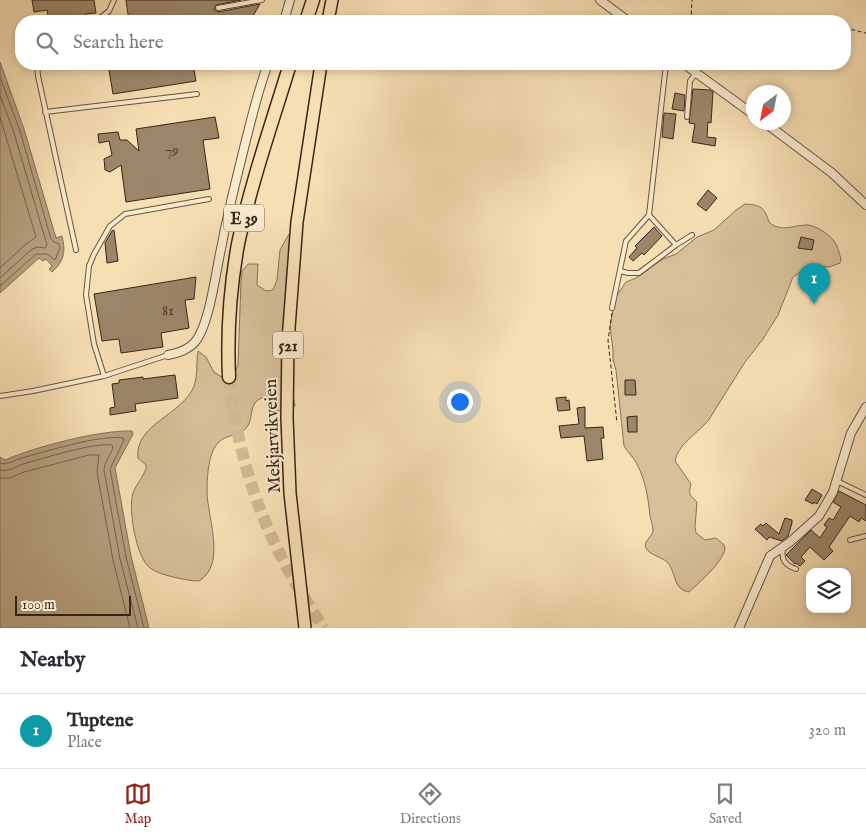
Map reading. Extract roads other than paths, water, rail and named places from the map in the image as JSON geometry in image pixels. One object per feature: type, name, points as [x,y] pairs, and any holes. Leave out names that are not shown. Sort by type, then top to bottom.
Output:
[{"type":"highway","points":[[301,15],[306,0]]},
{"type":"highway","points":[[308,15],[313,0]]},
{"type":"highway","name":"E 39","points":[[229,377],[229,314],[238,245],[288,70]]},
{"type":"main road","points":[[329,15],[332,0]]},
{"type":"main road","name":"Mekjarvikveien","points":[[305,628],[290,493],[287,418],[288,371],[290,303],[297,230],[320,70]]},
{"type":"street","points":[[286,15],[290,0]]},
{"type":"street","points":[[600,0],[620,15]]},
{"type":"street","points":[[168,355],[193,345],[199,336],[209,306],[226,220],[265,70]]},
{"type":"street","points":[[692,70],[746,109]]},
{"type":"street","points":[[775,130],[832,173],[866,205]]},
{"type":"street","points":[[738,628],[770,556],[819,516],[833,492],[851,433],[866,406]]},
{"type":"lane","points":[[103,15],[109,10],[114,0]]},
{"type":"lane","points":[[218,8],[262,0]]},
{"type":"lane","points":[[38,70],[76,250]]},
{"type":"lane","points":[[612,308],[626,241],[649,216],[665,70]]},
{"type":"lane","points":[[687,117],[690,80],[696,73]]},
{"type":"lane","points":[[46,112],[197,94]]},
{"type":"lane","points":[[104,376],[94,344],[86,295],[89,266],[110,226],[125,214],[209,199]]},
{"type":"lane","points":[[649,216],[676,245]]},
{"type":"lane","points":[[620,271],[639,273],[692,235]]},
{"type":"lane","points":[[0,396],[104,376],[168,355]]},
{"type":"lane","points":[[837,481],[866,495]]},
{"type":"lane","points":[[850,540],[866,536]]},
{"type":"lane","points":[[783,547],[783,560],[788,566],[796,569]]},
{"type":"water","points":[[0,62],[24,129],[56,238],[62,236],[64,247],[63,256],[52,272],[49,269],[52,266],[46,259],[43,261],[39,258],[0,293]]},
{"type":"water","points":[[132,431],[133,434],[115,468],[131,556],[149,628],[0,628],[0,457],[5,460],[33,450],[85,436]]},
{"type":"tunnel","points":[[229,377],[240,445],[260,509],[288,569],[324,628]]},
{"type":"place","name":"Tuptene","points":[[814,304]]}]
